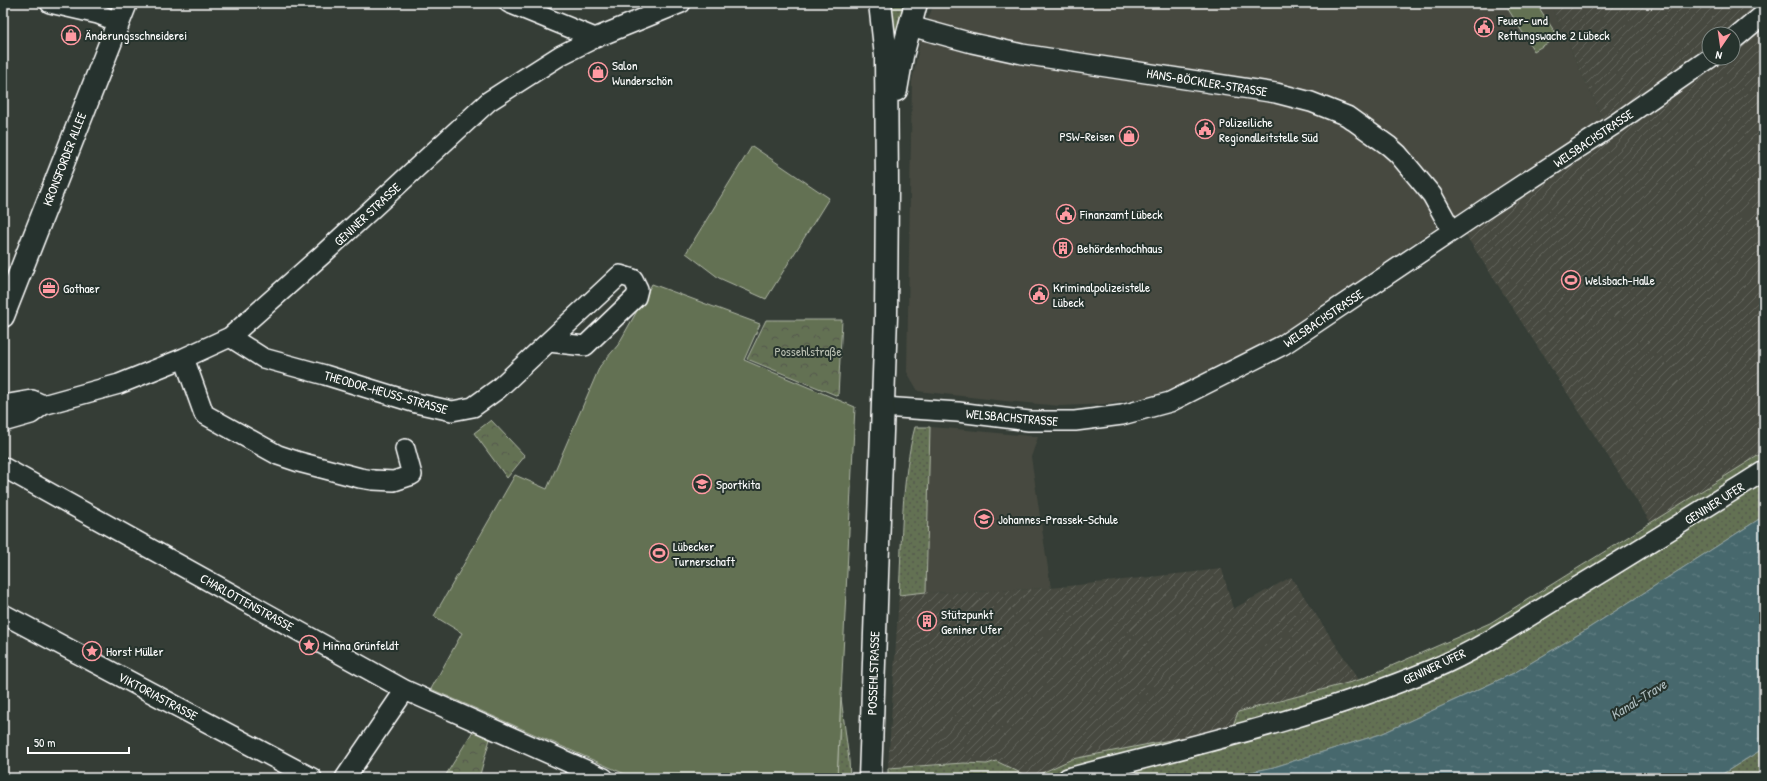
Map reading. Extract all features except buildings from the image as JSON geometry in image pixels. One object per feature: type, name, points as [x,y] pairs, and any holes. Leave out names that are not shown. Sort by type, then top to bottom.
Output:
[{"type":"main road","name":"POSSEHLSTRASSE","points":[[870,778],[886,316],[886,56],[880,3]]},
{"type":"main road","name":"POSSEHLSTRASSE","points":[[887,185],[898,78],[916,3]]},
{"type":"main road","name":"KRONSFORDER ALLEE","points":[[3,316],[22,264],[122,13]]},
{"type":"street","points":[[50,3],[98,14],[122,13]]},
{"type":"street","points":[[509,3],[595,38]]},
{"type":"street","name":"GENINER STRASSE","points":[[3,422],[31,414],[43,405],[119,384],[184,358],[230,337],[322,255],[489,100],[560,55],[595,38],[681,3]]},
{"type":"street","points":[[1741,33],[1764,14]]},
{"type":"street","name":"HANS-BÖCKLER-STRASSE","points":[[910,24],[921,29],[972,43],[1022,54],[1276,93],[1311,102],[1348,116],[1398,154],[1432,195],[1452,231]]},
{"type":"street","name":"WELSBACHSTRASSE","points":[[883,407],[958,412],[1029,421],[1075,421],[1122,415],[1170,402],[1283,346],[1701,64]]},
{"type":"street","name":"THEODOR-HEUSS-STRASSE","points":[[230,337],[263,358],[325,374],[416,403],[452,411],[473,407],[498,389],[549,342]]},
{"type":"street","points":[[184,358],[204,414],[278,455],[360,478],[394,481],[412,475],[405,449]]},
{"type":"street","name":"GENINER STRASSE","points":[[3,405],[32,400],[43,405]]},
{"type":"street","name":"CHARLOTTENSTRASSE","points":[[3,467],[405,690],[604,778]]},
{"type":"street","name":"GENINER UFER","points":[[1068,778],[1249,731],[1347,702],[1435,668],[1510,628],[1600,574],[1764,471]]},
{"type":"street","name":"VIKTORIASTRASSE","points":[[3,614],[312,778]]},
{"type":"street","points":[[345,778],[405,690]]},
{"type":"shaded area","points":[[934,3],[1550,3],[1603,120],[1421,238],[1270,343],[1200,380],[1144,398],[1104,404],[1061,406],[918,391],[907,372],[912,81],[920,42]]},
{"type":"shaded area","points":[[1550,3],[1761,3],[1732,26],[1701,26],[1701,50],[1677,69],[1603,120]]},
{"type":"shaded area","points":[[1764,24],[1764,452],[1651,523],[1465,234],[1674,96],[1711,66],[1741,66],[1741,43]]},
{"type":"shaded area","name":"Johannes-Prassek-Schule","points":[[930,427],[1038,437],[1031,457],[1051,588],[953,593],[926,592]]},
{"type":"shaded area","points":[[1222,569],[1233,609],[1291,577],[1359,680],[1238,712],[1232,728],[1072,759],[1031,778],[996,761],[987,764],[963,763],[888,768],[899,595],[926,592],[953,593],[1051,588]]},
{"type":"green space","points":[[889,3],[907,3],[896,38]]},
{"type":"green space","points":[[1517,3],[1536,3],[1558,37],[1534,51],[1508,9]]},
{"type":"green space","points":[[752,146],[829,198],[766,299],[719,278],[686,253]]},
{"type":"green space","name":"Lübecker Turnerschaft","points":[[652,284],[760,324],[744,360],[855,407],[837,778],[634,778],[431,689],[462,633],[434,616],[515,475],[547,489],[600,366],[618,345]]},
{"type":"green space","name":"Possehlstraße","points":[[766,320],[842,320],[838,396],[747,359]]},
{"type":"green space","points":[[491,420],[525,456],[507,478],[474,433]]},
{"type":"green space","points":[[915,427],[930,427],[926,592],[899,595],[907,468]]},
{"type":"green space","points":[[1764,452],[1764,516],[1581,633],[1514,673],[1381,734],[1274,767],[1224,778],[1031,778],[1072,759],[1232,728],[1238,712],[1359,680],[1490,623]]},
{"type":"green space","points":[[841,698],[849,760],[850,778],[837,778]]},
{"type":"green space","points":[[473,731],[490,739],[479,778],[444,778]]},
{"type":"green space","points":[[1764,748],[1764,778],[1716,778]]},
{"type":"green space","points":[[996,761],[1031,778],[888,778],[888,768],[964,763],[987,764]]},
{"type":"water","name":"Kanal-Trave","points":[[1764,516],[1764,748],[1716,778],[1224,778],[1274,767],[1381,734],[1514,673],[1581,633]]},
{"type":"place","name":"Feuer- und Rettungswache 2 Lübeck","points":[[1484,27]]},
{"type":"place","name":"Änderungsschneiderei","points":[[71,35]]},
{"type":"place","name":"Salon Wunderschön","points":[[598,72]]},
{"type":"place","name":"Polizeiliche Regionalleitstelle Süd","points":[[1205,129]]},
{"type":"place","name":"PSW-Reisen","points":[[1129,136]]},
{"type":"place","name":"Finanzamt Lübeck","points":[[1066,214]]},
{"type":"place","name":"Behördenhochhaus","points":[[1063,248]]},
{"type":"place","name":"Welsbach-Halle","points":[[1571,280]]},
{"type":"place","name":"Gothaer","points":[[49,288]]},
{"type":"place","name":"Kriminalpolizeistelle Lübeck","points":[[1039,294]]},
{"type":"place","name":"Sportkita","points":[[702,484]]},
{"type":"place","name":"Johannes-Prassek-Schule","points":[[984,519]]},
{"type":"place","name":"Lübecker Turnerschaft","points":[[659,553]]},
{"type":"place","name":"Stützpunkt Geniner Ufer","points":[[927,621]]},
{"type":"place","name":"Minna Grünfeldt","points":[[309,645]]},
{"type":"place","name":"Horst Müller","points":[[92,651]]}]
